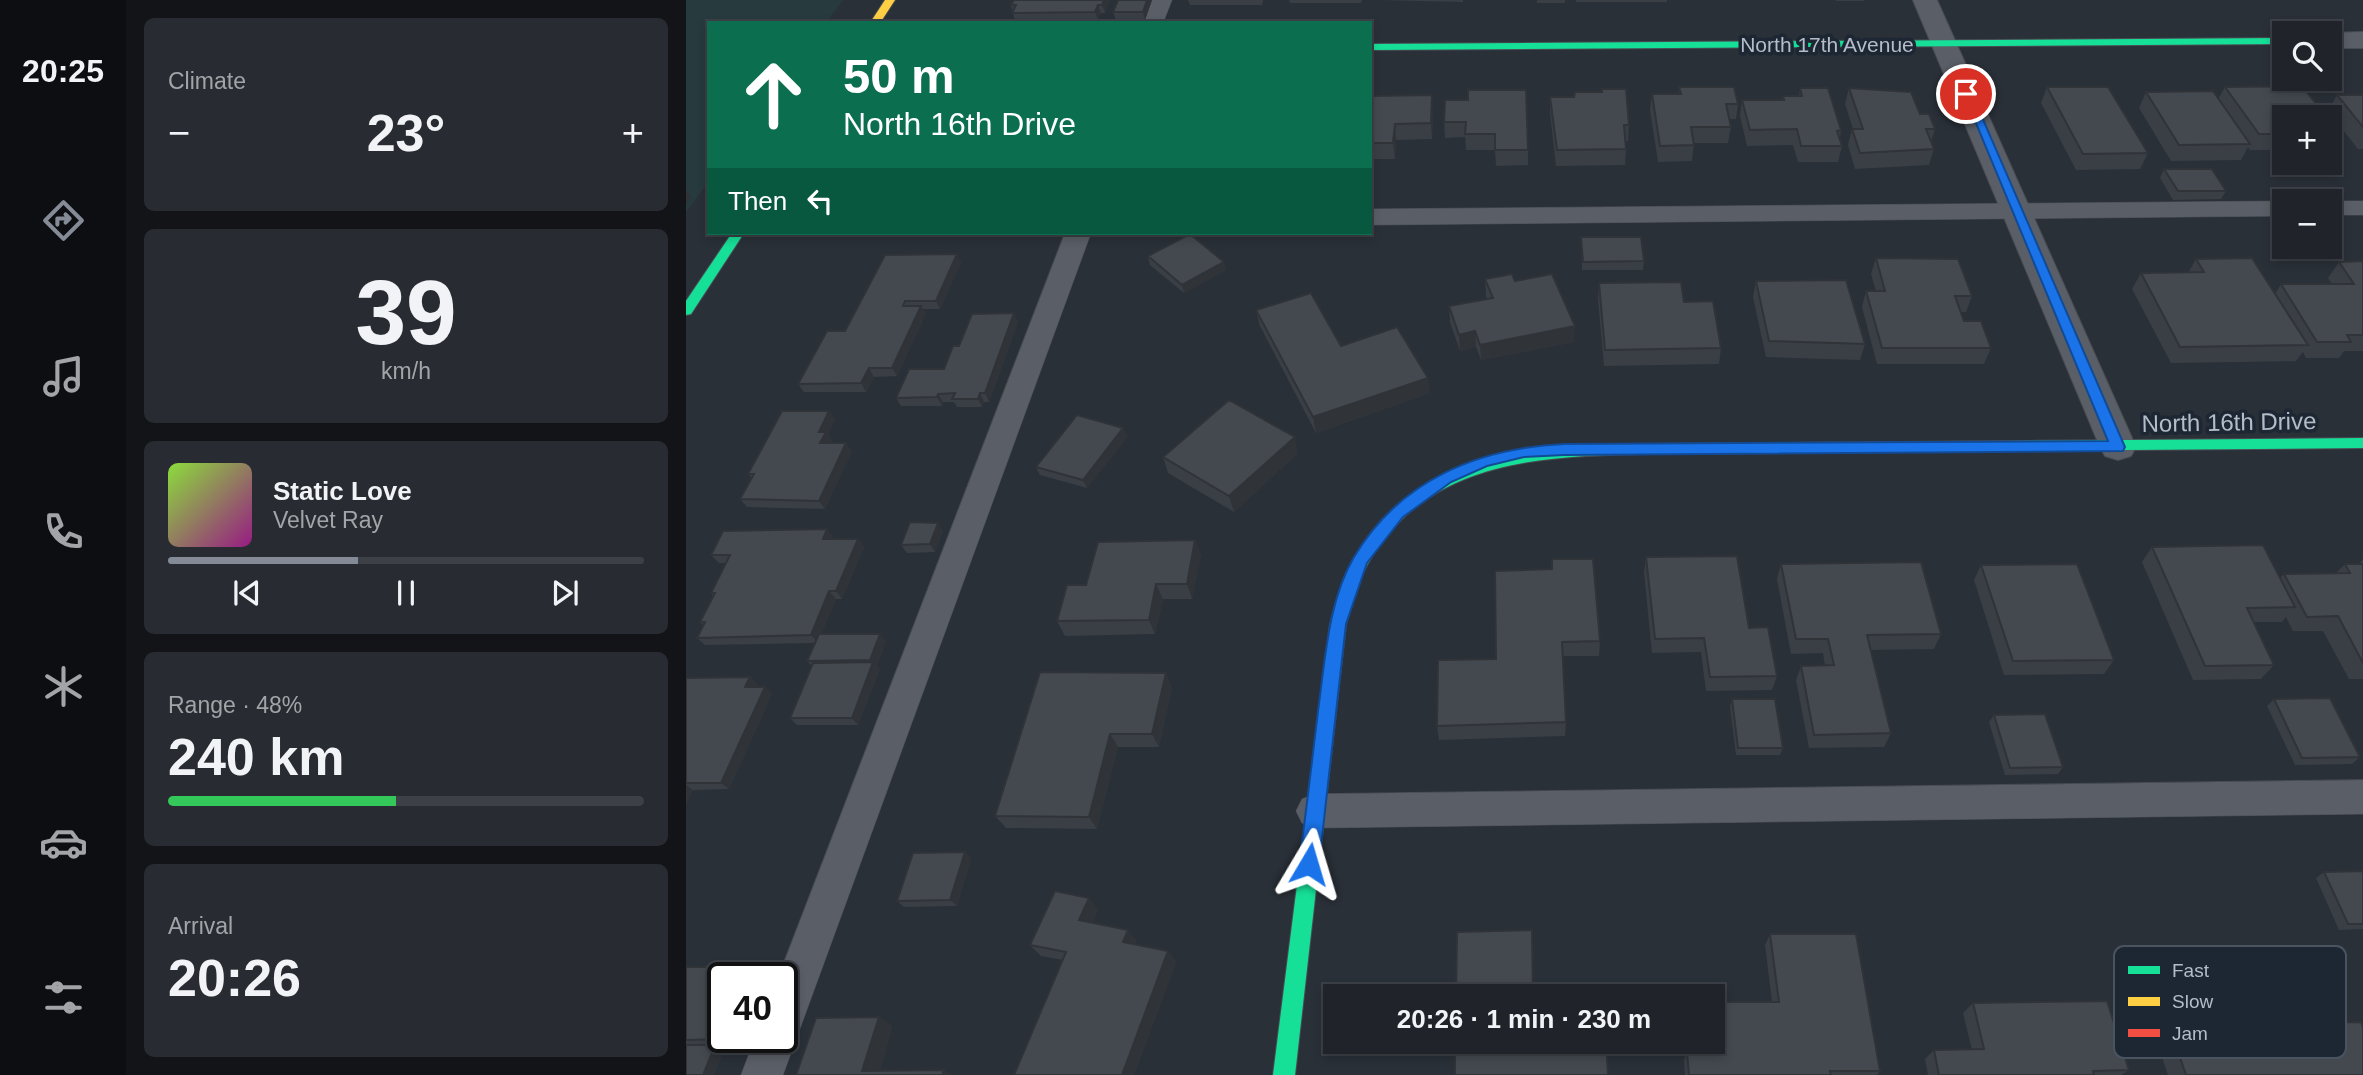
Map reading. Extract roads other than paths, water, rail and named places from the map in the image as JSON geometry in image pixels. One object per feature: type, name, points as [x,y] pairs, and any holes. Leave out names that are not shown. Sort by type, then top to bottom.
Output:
[{"type":"street","points":[[877,21],[890,0]]},
{"type":"street","points":[[1925,0],[2118,447]]},
{"type":"street","points":[[2342,40],[2363,40]]},
{"type":"street","name":"North 17th Avenue","points":[[1372,47],[2272,41]]},
{"type":"street","points":[[686,311],[737,235]]},
{"type":"street","name":"North 16th Drive","points":[[1284,1075],[1338,624],[1360,560],[1398,512],[1446,478],[1483,461],[1524,452],[2363,443]]},
{"type":"lane","points":[[1154,21],[1162,0]]},
{"type":"lane","points":[[1372,217],[2272,208]]},
{"type":"lane","points":[[2342,208],[2363,208]]},
{"type":"lane","points":[[798,978],[1077,235]]},
{"type":"lane","points":[[1315,811],[2363,797]]},
{"type":"lane","points":[[762,1075],[770,1053]]}]
